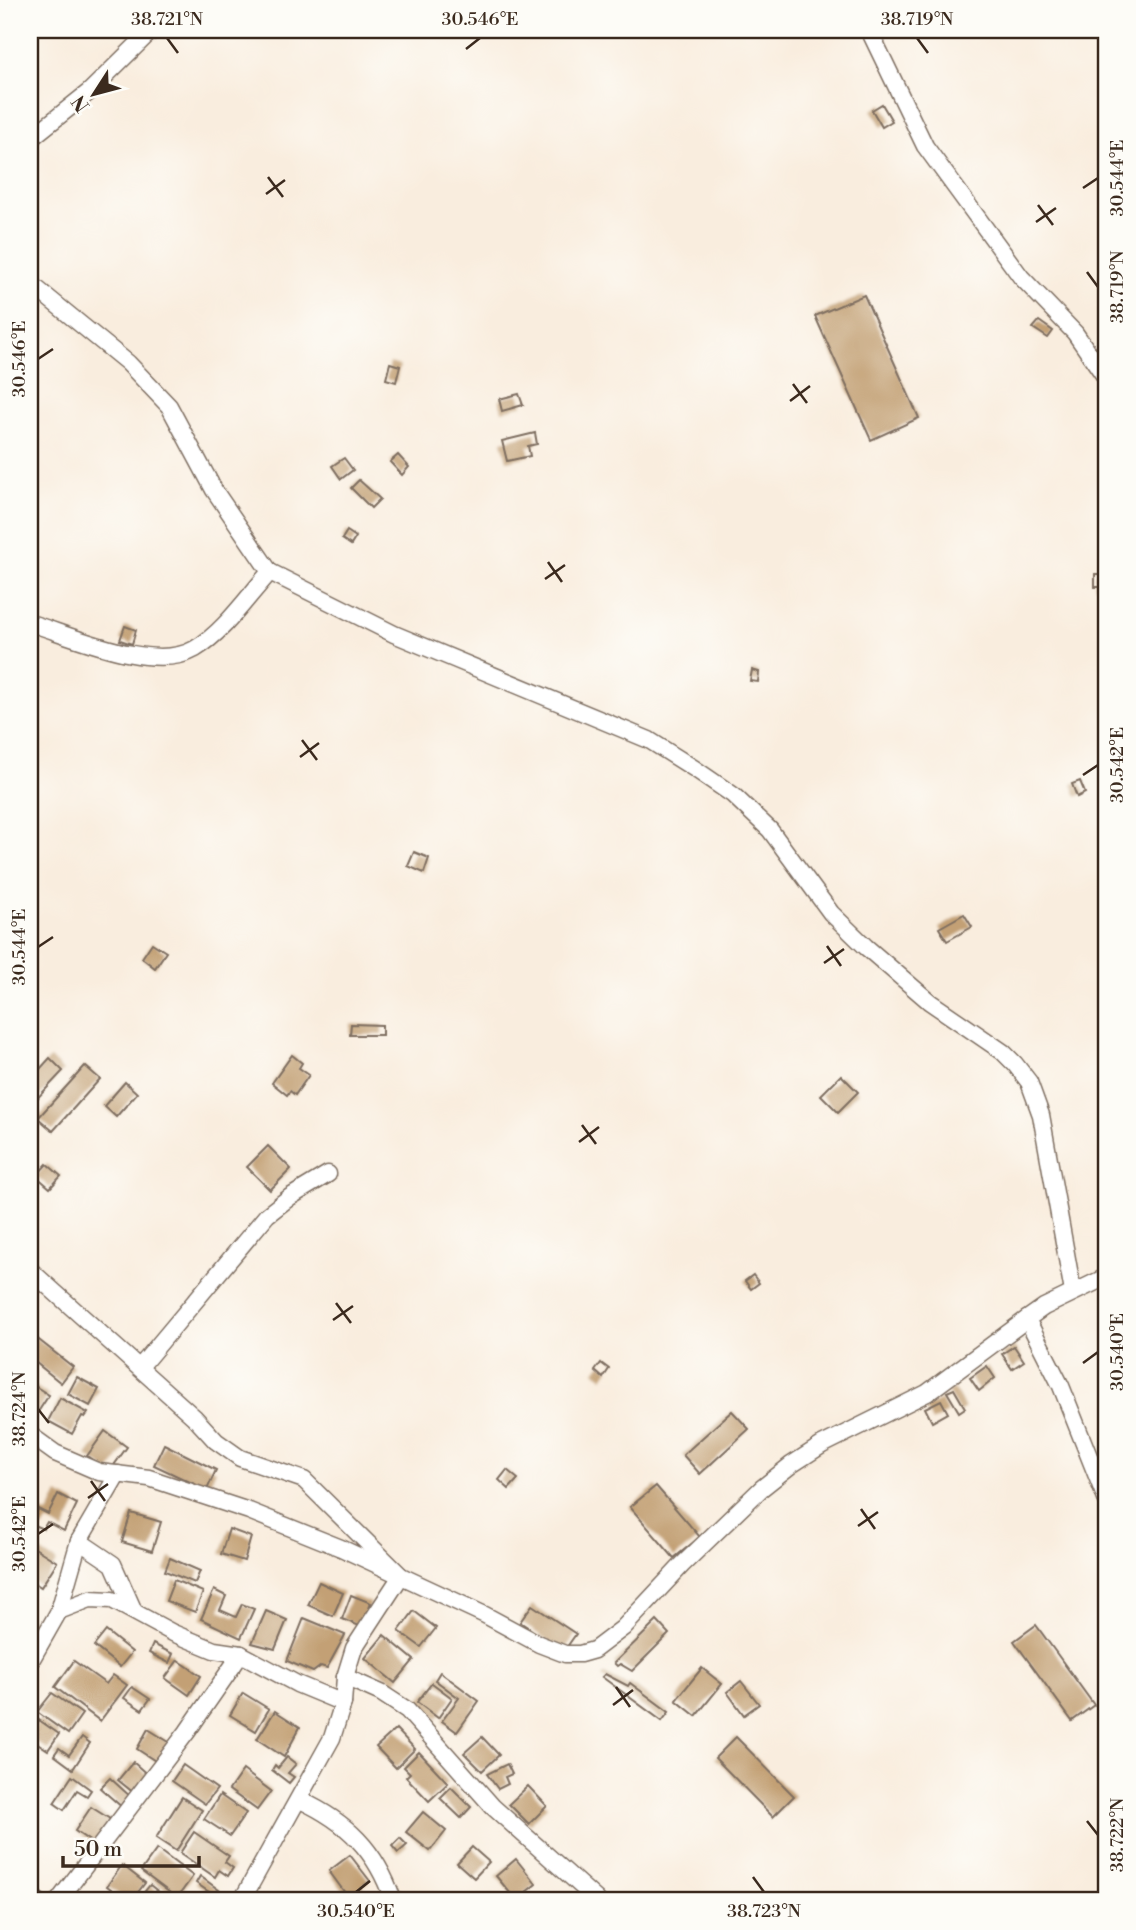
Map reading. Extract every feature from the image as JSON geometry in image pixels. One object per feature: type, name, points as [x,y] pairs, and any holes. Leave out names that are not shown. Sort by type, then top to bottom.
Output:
[{"type":"street","points":[[30,139],[89,92],[152,30]]},
{"type":"street","points":[[869,30],[925,146],[1021,277],[1075,333],[1106,378]]},
{"type":"street","points":[[30,283],[128,363],[169,406],[214,490],[270,572],[394,634],[649,740],[733,795],[771,830],[831,913],[866,947],[930,1002],[1003,1052],[1028,1082],[1041,1115],[1073,1292]]},
{"type":"street","points":[[30,623],[121,651],[161,659],[174,658],[204,643],[270,572]]},
{"type":"street","points":[[140,1367],[267,1215],[290,1197],[328,1174]]},
{"type":"street","points":[[30,1270],[140,1367],[216,1441],[240,1458],[304,1480],[401,1576]]},
{"type":"street","points":[[30,1435],[66,1457],[99,1472],[149,1478],[249,1511],[401,1576],[552,1649],[580,1654],[594,1650],[623,1629],[682,1565],[762,1488],[791,1465],[822,1445],[928,1393],[1027,1320],[1073,1292],[1106,1277]]},
{"type":"street","points":[[1027,1320],[1057,1377],[1106,1499]]},
{"type":"street","points":[[30,1662],[37,1635],[59,1611],[79,1541],[118,1475]]},
{"type":"street","points":[[79,1541],[113,1564],[133,1609]]},
{"type":"street","points":[[242,1900],[300,1800],[331,1738],[343,1703],[345,1677],[354,1648],[401,1576]]},
{"type":"street","points":[[59,1611],[90,1600],[112,1600],[173,1633],[214,1650],[241,1654],[297,1684],[343,1703]]},
{"type":"street","points":[[59,1900],[187,1732],[241,1654]]},
{"type":"street","points":[[345,1677],[381,1693],[407,1710],[494,1807],[597,1900]]},
{"type":"street","points":[[300,1800],[328,1813],[356,1835],[374,1856],[393,1900]]},
{"type":"building","points":[[882,104],[892,121],[882,127],[872,110]]},
{"type":"building","points":[[864,295],[919,418],[871,440],[815,316]]},
{"type":"building","points":[[1039,321],[1053,331],[1048,338],[1033,328]]},
{"type":"building","points":[[390,363],[400,366],[396,382],[386,379]]},
{"type":"building","points":[[519,394],[523,405],[502,411],[499,399]]},
{"type":"building","points":[[535,433],[537,444],[528,446],[530,456],[507,461],[502,441]]},
{"type":"building","points":[[398,455],[409,467],[402,475],[390,462]]},
{"type":"building","points":[[344,458],[353,470],[341,479],[332,466]]},
{"type":"building","points":[[359,480],[380,499],[371,508],[351,488]]},
{"type":"building","points":[[347,531],[356,537],[351,545],[342,539]]},
{"type":"building","points":[[1095,574],[1103,574],[1102,587],[1095,587]]},
{"type":"building","points":[[125,626],[136,630],[132,644],[120,640]]},
{"type":"building","points":[[752,670],[759,672],[758,682],[750,681]]},
{"type":"building","points":[[1080,781],[1085,793],[1077,797],[1072,784]]},
{"type":"building","points":[[414,852],[429,858],[424,873],[408,866]]},
{"type":"building","points":[[964,914],[972,927],[947,941],[939,928]]},
{"type":"building","points":[[152,943],[166,952],[155,968],[142,958]]},
{"type":"building","points":[[351,1024],[382,1025],[382,1035],[350,1035]]},
{"type":"building","points":[[292,1055],[302,1063],[299,1068],[309,1075],[295,1095],[290,1091],[287,1095],[272,1083]]},
{"type":"building","points":[[50,1058],[63,1071],[30,1106],[30,1080]]},
{"type":"building","points":[[85,1066],[100,1079],[53,1131],[38,1118]]},
{"type":"building","points":[[841,1075],[858,1092],[838,1112],[821,1095]]},
{"type":"building","points":[[125,1082],[137,1093],[116,1117],[104,1106]]},
{"type":"building","points":[[268,1146],[291,1169],[270,1190],[247,1167]]},
{"type":"building","points":[[47,1164],[61,1176],[50,1188],[36,1176]]},
{"type":"building","points":[[753,1275],[759,1283],[751,1289],[745,1281]]},
{"type":"building","points":[[30,1333],[73,1367],[61,1383],[30,1358]]},
{"type":"building","points":[[1014,1346],[1024,1361],[1012,1369],[1002,1354]]},
{"type":"building","points":[[601,1363],[609,1369],[603,1378],[595,1371]]},
{"type":"building","points":[[987,1366],[995,1378],[979,1391],[970,1378]]},
{"type":"building","points":[[77,1377],[99,1389],[90,1406],[68,1394]]},
{"type":"building","points":[[30,1383],[49,1395],[34,1418],[30,1416]]},
{"type":"building","points":[[954,1389],[965,1408],[959,1412],[947,1392]]},
{"type":"building","points":[[60,1398],[88,1413],[85,1417],[82,1416],[72,1434],[48,1421]]},
{"type":"building","points":[[941,1400],[948,1413],[932,1422],[925,1408]]},
{"type":"building","points":[[732,1411],[749,1429],[700,1474],[683,1455]]},
{"type":"building","points":[[105,1431],[127,1447],[109,1472],[87,1456]]},
{"type":"building","points":[[164,1444],[216,1470],[207,1490],[154,1465]]},
{"type":"building","points":[[507,1470],[518,1479],[509,1489],[499,1480]]},
{"type":"building","points":[[656,1486],[700,1537],[674,1558],[630,1507]]},
{"type":"building","points":[[58,1494],[77,1504],[64,1531],[47,1522],[43,1529],[31,1524],[38,1509],[48,1514]]},
{"type":"building","points":[[131,1513],[161,1522],[152,1551],[122,1542]]},
{"type":"building","points":[[229,1529],[251,1537],[244,1561],[221,1554]]},
{"type":"building","points":[[30,1545],[57,1562],[41,1587],[30,1580]]},
{"type":"building","points":[[170,1558],[200,1571],[195,1583],[165,1571]]},
{"type":"building","points":[[174,1580],[203,1592],[195,1612],[166,1601]]},
{"type":"building","points":[[319,1582],[343,1593],[333,1616],[308,1605]]},
{"type":"building","points":[[214,1590],[226,1596],[220,1610],[236,1617],[242,1604],[254,1609],[241,1638],[201,1619]]},
{"type":"building","points":[[351,1595],[371,1603],[362,1627],[342,1619]]},
{"type":"building","points":[[532,1605],[576,1634],[564,1651],[520,1622]]},
{"type":"building","points":[[266,1611],[287,1620],[275,1649],[252,1643]]},
{"type":"building","points":[[414,1611],[436,1628],[421,1647],[399,1631]]},
{"type":"building","points":[[304,1618],[345,1635],[327,1668],[321,1666],[313,1672],[287,1661]]},
{"type":"building","points":[[657,1621],[669,1634],[632,1671],[620,1664],[617,1666],[614,1663]]},
{"type":"building","points":[[1036,1625],[1094,1705],[1072,1721],[1014,1641]]},
{"type":"building","points":[[106,1631],[132,1652],[120,1667],[94,1646]]},
{"type":"building","points":[[384,1635],[414,1660],[395,1683],[365,1658]]},
{"type":"building","points":[[153,1644],[173,1654],[169,1663],[149,1653]]},
{"type":"building","points":[[178,1660],[201,1676],[189,1695],[165,1678]]},
{"type":"building","points":[[74,1661],[106,1684],[113,1675],[127,1685],[100,1721],[55,1687]]},
{"type":"building","points":[[702,1668],[722,1684],[696,1716],[676,1700]]},
{"type":"building","points":[[440,1672],[479,1701],[457,1732],[442,1721],[459,1698],[435,1680]]},
{"type":"building","points":[[605,1674],[628,1686],[630,1683],[669,1712],[662,1721],[602,1677]]},
{"type":"building","points":[[741,1681],[759,1704],[744,1715],[727,1692]]},
{"type":"building","points":[[432,1683],[452,1698],[438,1718],[417,1702]]},
{"type":"building","points":[[132,1687],[150,1699],[142,1710],[124,1698]]},
{"type":"building","points":[[52,1693],[82,1714],[68,1734],[37,1712]]},
{"type":"building","points":[[243,1693],[269,1709],[256,1731],[230,1715]]},
{"type":"building","points":[[275,1711],[300,1727],[284,1757],[257,1739]]},
{"type":"building","points":[[39,1720],[59,1734],[48,1750],[30,1738]]},
{"type":"building","points":[[148,1729],[169,1742],[157,1762],[137,1749]]},
{"type":"building","points":[[396,1729],[415,1749],[396,1768],[376,1747]]},
{"type":"building","points":[[82,1737],[90,1743],[73,1769],[54,1755],[59,1748],[69,1755]]},
{"type":"building","points":[[482,1737],[499,1755],[482,1771],[464,1753]]},
{"type":"building","points":[[736,1737],[794,1796],[773,1817],[715,1758]]},
{"type":"building","points":[[419,1752],[448,1783],[429,1801],[406,1777],[410,1773],[404,1767]]},
{"type":"building","points":[[287,1757],[296,1764],[288,1773],[294,1777],[289,1783],[272,1770],[275,1765],[278,1768]]},
{"type":"building","points":[[133,1762],[149,1776],[134,1793],[118,1780]]},
{"type":"building","points":[[507,1764],[512,1774],[505,1777],[508,1784],[498,1789],[487,1774]]},
{"type":"building","points":[[183,1765],[217,1789],[205,1804],[172,1781]]},
{"type":"building","points":[[243,1770],[271,1791],[257,1810],[229,1790]]},
{"type":"building","points":[[72,1776],[91,1790],[87,1796],[77,1790],[64,1810],[54,1803]]},
{"type":"building","points":[[110,1778],[132,1798],[123,1808],[100,1788]]},
{"type":"building","points":[[528,1786],[547,1806],[529,1824],[509,1804]]},
{"type":"building","points":[[451,1787],[471,1807],[461,1818],[440,1798]]},
{"type":"building","points":[[220,1795],[246,1813],[230,1836],[204,1819]]},
{"type":"building","points":[[182,1797],[202,1810],[176,1851],[156,1838]]},
{"type":"building","points":[[91,1807],[110,1819],[94,1844],[75,1831]]},
{"type":"building","points":[[423,1812],[446,1831],[430,1851],[406,1832]]},
{"type":"building","points":[[194,1832],[229,1856],[225,1862],[233,1868],[228,1876],[219,1870],[215,1877],[180,1853]]},
{"type":"building","points":[[400,1838],[407,1845],[398,1853],[392,1846]]},
{"type":"building","points":[[472,1847],[489,1862],[474,1878],[457,1863]]},
{"type":"building","points":[[157,1849],[193,1876],[177,1898],[141,1871]]},
{"type":"building","points":[[350,1855],[370,1881],[348,1897],[329,1871]]},
{"type":"building","points":[[516,1859],[536,1884],[516,1900],[496,1876]]},
{"type":"building","points":[[122,1865],[145,1883],[132,1900],[126,1900],[107,1886]]},
{"type":"building","points":[[200,1876],[219,1890],[215,1896],[196,1883]]},
{"type":"building","points":[[30,1884],[50,1900],[30,1900]]},
{"type":"building","points":[[150,1885],[160,1893],[155,1900],[138,1900]]}]
